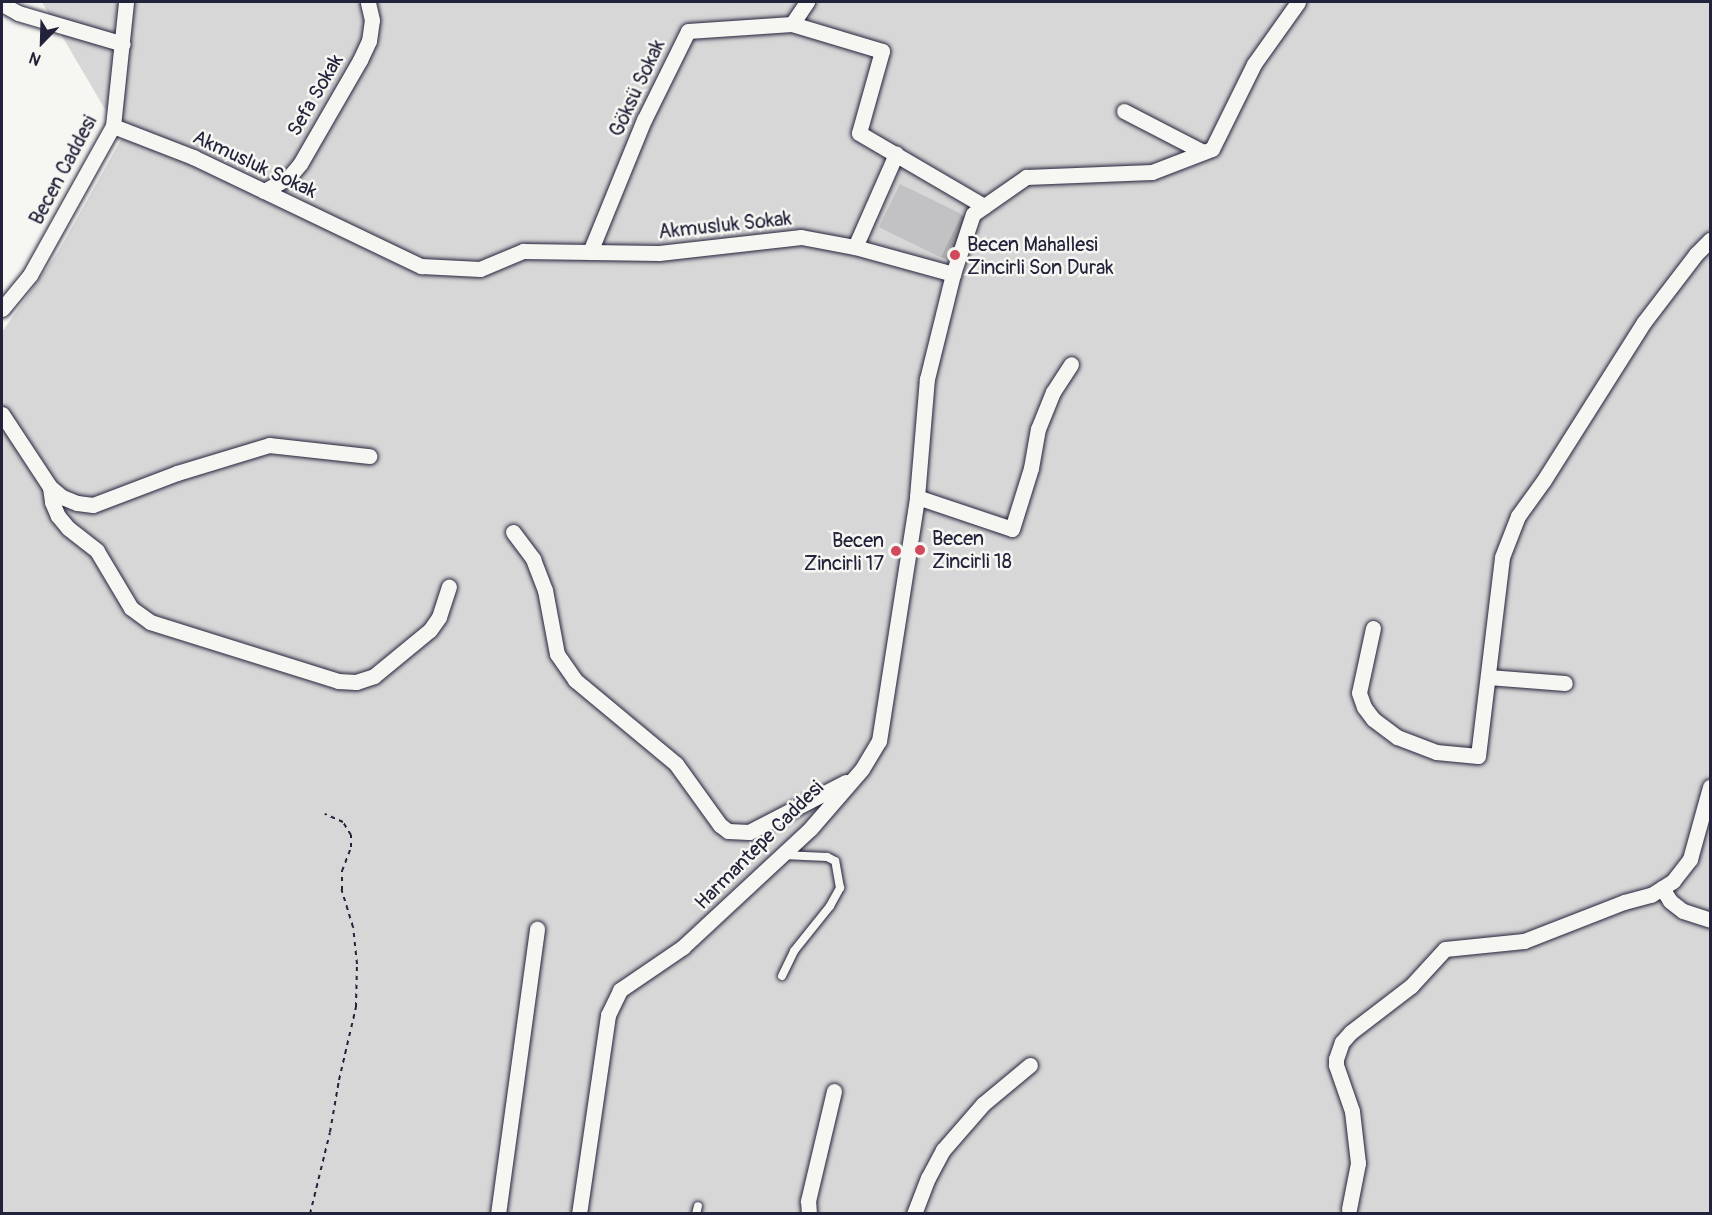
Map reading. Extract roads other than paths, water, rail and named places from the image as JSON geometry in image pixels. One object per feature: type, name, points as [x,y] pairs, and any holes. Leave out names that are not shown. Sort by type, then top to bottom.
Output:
[{"type":"street","name":"Becen Caddesi","points":[[2,309],[30,275],[113,126],[126,2]]},
{"type":"street","name":"Sefa Sokak","points":[[264,191],[289,177],[300,164],[360,60],[369,41],[372,20],[368,2]]},
{"type":"street","points":[[807,2],[792,24],[882,51],[859,133],[984,206]]},
{"type":"street","points":[[954,274],[973,214],[1026,177],[1152,172],[1212,149],[1254,64],[1298,2]]},
{"type":"street","points":[[2,4],[18,13],[123,44]]},
{"type":"street","name":"Göksü Sokak","points":[[590,252],[644,120],[688,30],[792,24]]},
{"type":"street","points":[[1124,111],[1203,152]]},
{"type":"street","name":"Akmusluk Sokak","points":[[113,126],[193,157],[421,266],[480,269],[523,251],[659,253],[801,237],[855,247],[954,274]]},
{"type":"street","points":[[855,247],[896,154]]},
{"type":"street","points":[[1374,628],[1359,693],[1364,707],[1373,719],[1397,737],[1436,752],[1478,756],[1502,557],[1518,516],[1544,480],[1644,322],[1696,254],[1710,240]]},
{"type":"street","name":"Harmantepe Caddesi","points":[[579,1214],[608,1015],[620,990],[682,947],[810,829],[854,778],[879,741],[917,497],[927,379],[954,274]]},
{"type":"street","points":[[917,497],[1012,529],[1031,468],[1038,429],[1053,392],[1071,364]]},
{"type":"street","points":[[2,414],[50,487],[62,497],[77,504],[93,505],[177,473],[269,445],[369,456]]},
{"type":"street","points":[[50,487],[52,502],[58,516],[68,528],[98,551],[131,608],[150,622],[338,681],[356,682],[374,676],[430,630],[439,617],[448,587]]},
{"type":"street","points":[[513,532],[533,559],[545,590],[557,654],[575,680],[676,764],[720,825],[728,831],[749,832],[854,778]]},
{"type":"street","points":[[1488,677],[1564,683]]},
{"type":"street","points":[[1349,1209],[1358,1163],[1352,1110],[1336,1059],[1342,1042],[1351,1032],[1411,986],[1445,949],[1524,941],[1624,902],[1651,895],[1673,881],[1690,859],[1710,787]]},
{"type":"street","points":[[1662,888],[1670,901],[1683,911],[1710,920]]},
{"type":"street","points":[[498,1214],[537,929]]},
{"type":"street","points":[[914,1214],[928,1178],[944,1150],[983,1104],[1030,1065]]},
{"type":"street","points":[[809,1214],[808,1201],[834,1091]]},
{"type":"lane","points":[[782,855],[827,857],[835,861],[840,888],[830,906],[794,951],[782,976]]},
{"type":"place","name":"Becen Mahallesi Zincirli Son Durak","points":[[955,255]]},
{"type":"place","name":"Becen Zincirli 18","points":[[920,550]]},
{"type":"place","name":"Becen Zincirli 17","points":[[896,551]]}]
